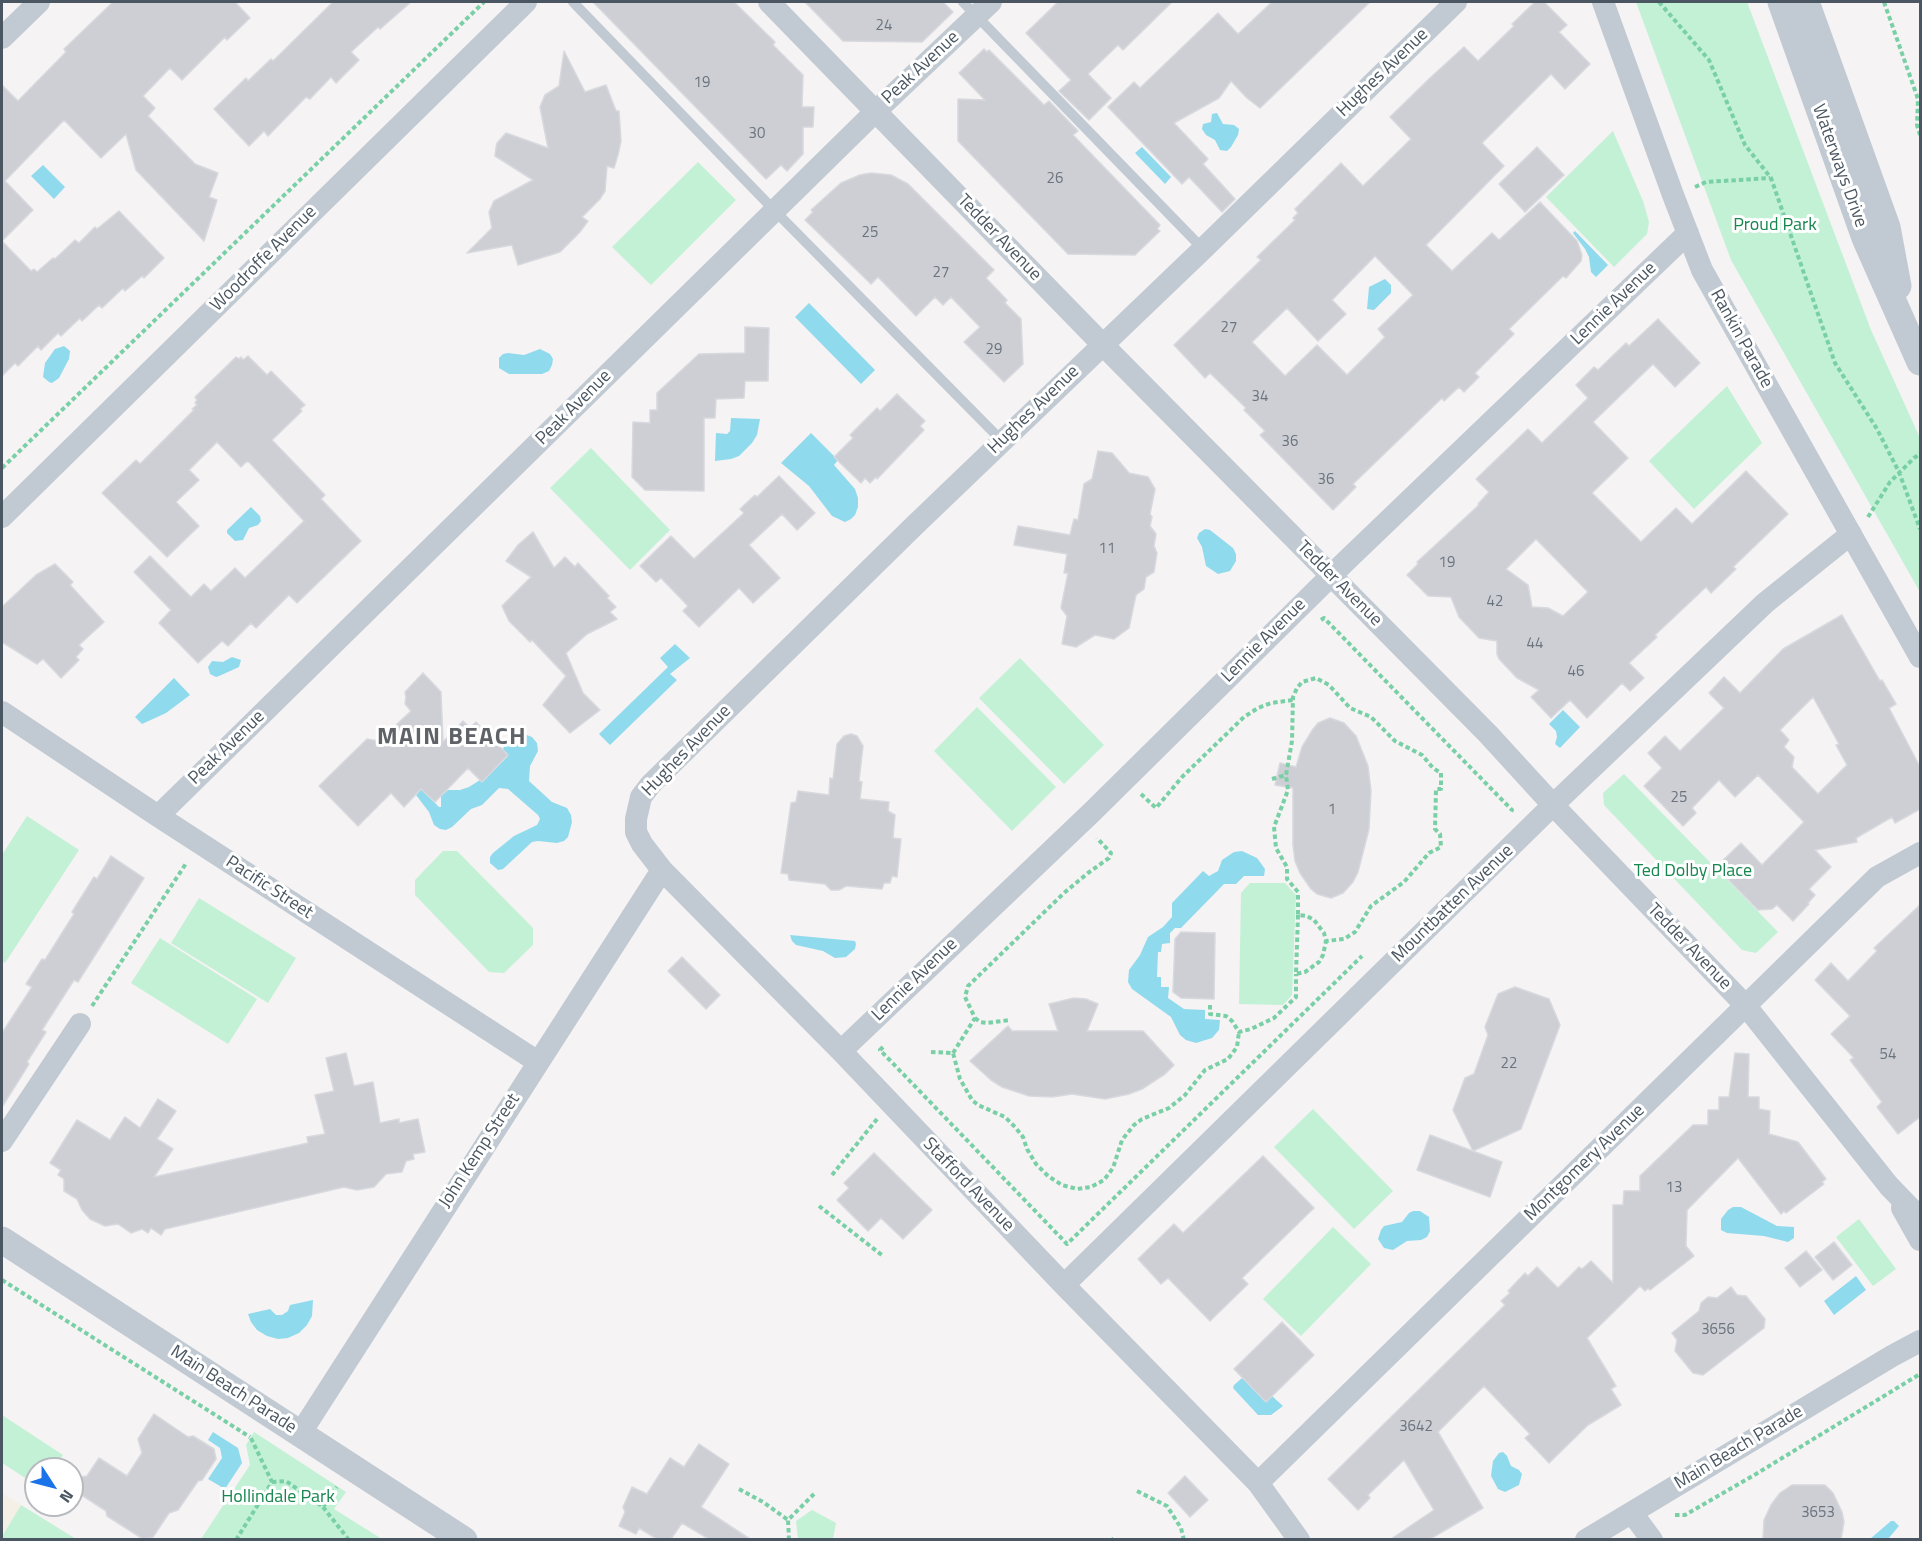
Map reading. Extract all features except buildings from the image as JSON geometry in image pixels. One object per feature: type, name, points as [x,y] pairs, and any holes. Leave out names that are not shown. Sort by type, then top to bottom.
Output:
[{"type":"street","points":[[2,38],[39,2]]},
{"type":"street","name":"Woodroffe Avenue","points":[[2,517],[526,2]]},
{"type":"street","name":"Tedder Avenue","points":[[769,2],[1103,345],[1488,734],[1746,1006],[1889,1186],[1920,1218]]},
{"type":"street","name":"Hughes Avenue","points":[[636,832],[637,808],[641,797],[651,784],[1456,2]]},
{"type":"street","name":"Rankin Parade","points":[[1603,2],[1672,195],[1702,270],[1920,657]]},
{"type":"street","name":"Waterways Drive","points":[[1781,2],[1865,238],[1920,362]]},
{"type":"street","name":"Waterways Drive","points":[[1806,2],[1887,227],[1905,329]]},
{"type":"street","name":"Peak Avenue","points":[[158,816],[775,211],[977,6]]},
{"type":"street","name":"Lennie Avenue","points":[[841,1051],[1092,813],[1330,576],[1688,233]]},
{"type":"street","name":"Mountbatten Avenue","points":[[1064,1285],[1553,805],[1765,603],[1851,534]]},
{"type":"street","name":"Pacific Street","points":[[2,712],[538,1062]]},
{"type":"street","name":"Stafford Avenue","points":[[636,832],[649,856],[662,870],[841,1051],[1064,1285],[1258,1483],[1299,1539]]},
{"type":"street","name":"Montgomery Avenue","points":[[1258,1483],[1877,877],[1920,853]]},
{"type":"street","name":"John Kemp Street","points":[[300,1434],[662,870]]},
{"type":"street","points":[[2,1141],[80,1024]]},
{"type":"street","name":"Tedder Avenue","points":[[1889,1186],[1920,1240]]},
{"type":"street","name":"Main Beach Parade","points":[[2,1240],[464,1539]]},
{"type":"street","name":"Main Beach Parade","points":[[1892,1356],[1920,1329]]},
{"type":"street","name":"Main Beach Parade","points":[[1586,1539],[1920,1341]]},
{"type":"street","points":[[1632,1513],[1652,1539]]},
{"type":"lane","points":[[573,2],[1002,441]]},
{"type":"lane","points":[[977,6],[1203,249]]},
{"type":"path","points":[[2,468],[484,2]]},
{"type":"path","points":[[1659,2],[1709,60],[1745,145],[1771,178],[1835,363],[1877,429],[1899,472],[1920,529]]},
{"type":"path","points":[[1884,2],[1918,99],[1917,125],[1920,135]]},
{"type":"path","points":[[1672,195],[1706,182],[1771,178]]},
{"type":"path","points":[[1851,534],[1869,515],[1890,482],[1920,454]]},
{"type":"path","points":[[1316,626],[1324,618],[1512,810],[1504,818]]},
{"type":"path","points":[[1239,1032],[1274,1018],[1296,997],[1298,892],[1287,879],[1287,867],[1276,848],[1274,827],[1288,790],[1286,775],[1292,741],[1293,700],[1302,682],[1316,678],[1323,680],[1350,708],[1371,717],[1395,741],[1422,755],[1433,768],[1441,773],[1441,789],[1436,789],[1435,829],[1440,834],[1441,847],[1429,853],[1404,882],[1371,906],[1351,936],[1336,941],[1326,941]]},
{"type":"path","points":[[1136,800],[1142,793],[1156,807],[1183,776],[1244,717],[1271,703],[1293,700]]},
{"type":"path","points":[[1272,779],[1286,775]]},
{"type":"path","points":[[1010,1020],[987,1023],[975,1018],[965,997],[968,986],[1064,893],[1109,858],[1111,853],[1097,838],[1102,833]]},
{"type":"path","points":[[80,1024],[200,843]]},
{"type":"path","points":[[1296,974],[1305,972],[1319,962],[1326,941],[1324,933],[1314,920],[1298,915]]},
{"type":"path","points":[[888,1041],[880,1050],[1067,1244],[1367,952]]},
{"type":"path","points":[[975,1018],[954,1053],[960,1079],[972,1100],[1005,1117],[1023,1137],[1036,1164],[1048,1176],[1062,1185],[1077,1189],[1091,1187],[1104,1180],[1113,1168],[1122,1140],[1134,1125],[1142,1119],[1169,1108],[1185,1095],[1205,1070],[1228,1059],[1237,1047],[1239,1032],[1232,1021],[1226,1016],[1210,1014],[1210,1005]]},
{"type":"path","points":[[931,1052],[954,1053]]},
{"type":"path","points":[[832,1175],[890,1103]]},
{"type":"path","points":[[819,1206],[883,1256]]},
{"type":"path","points":[[2,1280],[250,1437],[272,1482]]},
{"type":"path","points":[[1675,1515],[1685,1515],[1920,1374]]},
{"type":"path","points":[[250,1437],[265,1412]]},
{"type":"path","points":[[272,1482],[285,1481],[323,1507],[349,1539]]},
{"type":"path","points":[[237,1539],[272,1482]]},
{"type":"path","points":[[323,1507],[337,1487]]},
{"type":"path","points":[[739,1489],[763,1502],[788,1520]]},
{"type":"path","points":[[1137,1491],[1167,1506],[1181,1528],[1184,1539]]},
{"type":"path","points":[[789,1539],[788,1520],[814,1494]]},
{"type":"green space","name":"Proud Park","points":[[1636,2],[1747,2],[1871,330],[1920,438],[1920,592],[1731,260]]},
{"type":"green space","points":[[1613,131],[1643,201],[1649,222],[1647,234],[1614,267],[1546,197]]},
{"type":"green space","points":[[698,162],[736,200],[651,285],[612,247]]},
{"type":"green space","points":[[1727,386],[1762,443],[1694,509],[1649,461]]},
{"type":"green space","points":[[591,448],[670,530],[630,570],[550,488]]},
{"type":"green space","points":[[1020,658],[1104,745],[1064,784],[979,698]]},
{"type":"green space","points":[[977,707],[1056,787],[1012,831],[934,751]]},
{"type":"green space","name":"Ted Dolby Place","points":[[1624,774],[1778,932],[1756,953],[1742,950],[1604,805],[1603,793]]},
{"type":"green space","points":[[27,816],[79,850],[5,963],[2,961],[2,855]]},
{"type":"green space","points":[[443,851],[457,851],[533,928],[533,945],[504,973],[489,972],[415,895],[415,880]]},
{"type":"green space","points":[[1250,883],[1285,883],[1296,895],[1292,995],[1283,1005],[1239,1004],[1241,893]]},
{"type":"green space","points":[[199,898],[296,958],[268,1003],[171,943]]},
{"type":"green space","points":[[160,938],[257,999],[228,1044],[131,983]]},
{"type":"green space","points":[[1313,1109],[1393,1191],[1354,1229],[1274,1147]]},
{"type":"green space","points":[[1859,1219],[1896,1269],[1873,1286],[1836,1237]]},
{"type":"green space","points":[[1333,1227],[1371,1264],[1301,1336],[1263,1299]]},
{"type":"green space","points":[[2,1415],[63,1455],[62,1457],[24,1457],[24,1477],[2,1463]]},
{"type":"green space","name":"Hollindale Park","points":[[254,1432],[346,1492],[334,1509],[382,1539],[201,1539],[250,1465],[246,1445]]},
{"type":"green space","points":[[21,1505],[24,1507],[24,1517],[40,1517],[76,1539],[2,1540],[2,1536]]},
{"type":"green space","points":[[812,1510],[836,1523],[833,1539],[798,1539],[796,1521]]},
{"type":"sand","points":[[2,1493],[21,1505],[2,1536]]},
{"type":"water","points":[[1217,113],[1223,124],[1234,125],[1239,129],[1238,135],[1227,151],[1220,150],[1215,140],[1206,135],[1202,129],[1203,124],[1211,122],[1212,114]]},
{"type":"water","points":[[1142,147],[1171,177],[1165,184],[1135,153]]},
{"type":"water","points":[[43,165],[65,187],[54,199],[31,176]]},
{"type":"water","points":[[1575,231],[1608,265],[1596,277],[1591,272],[1589,257],[1585,249],[1573,233]]},
{"type":"water","points":[[1385,279],[1391,285],[1391,293],[1374,310],[1367,309],[1369,287]]},
{"type":"water","points":[[809,303],[875,370],[861,384],[795,317]]},
{"type":"water","points":[[64,346],[70,351],[69,359],[59,378],[52,383],[49,382],[43,377],[45,363],[55,349]]},
{"type":"water","points":[[540,349],[550,354],[553,359],[549,371],[542,374],[509,374],[499,368],[499,358],[503,354],[524,355]]},
{"type":"water","points":[[731,418],[760,419],[757,435],[739,456],[715,461],[716,433],[727,434],[730,431]]},
{"type":"water","points":[[811,433],[838,460],[834,465],[855,489],[858,507],[855,515],[845,522],[832,516],[809,486],[781,463]]},
{"type":"water","points":[[251,507],[260,516],[261,521],[258,525],[249,528],[243,540],[235,541],[227,530]]},
{"type":"water","points":[[1205,529],[1210,530],[1233,548],[1236,561],[1230,571],[1218,574],[1206,566],[1202,547],[1197,538],[1199,533]]},
{"type":"water","points":[[675,644],[690,658],[670,674],[677,680],[610,745],[599,734],[668,667],[660,658]]},
{"type":"water","points":[[232,657],[241,660],[239,667],[216,677],[210,674],[208,667],[212,661],[223,662]]},
{"type":"water","points":[[174,678],[190,695],[166,713],[142,724],[135,717]]},
{"type":"water","points":[[1563,710],[1580,727],[1560,748],[1555,744],[1556,731],[1549,724]]},
{"type":"water","points":[[524,734],[532,737],[537,743],[538,751],[530,766],[529,781],[552,802],[567,808],[572,822],[568,837],[564,841],[532,842],[503,869],[498,870],[490,863],[490,857],[514,836],[537,825],[540,819],[538,815],[508,789],[499,788],[482,805],[471,809],[446,830],[434,825],[429,812],[416,795],[421,789],[441,807],[441,796],[448,790],[460,790],[480,780],[483,781],[507,757],[507,753],[503,750],[505,742],[514,735]]},
{"type":"water","points":[[1242,851],[1257,858],[1265,869],[1264,876],[1244,876],[1236,884],[1224,884],[1181,928],[1175,928],[1170,933],[1170,943],[1162,944],[1161,952],[1158,952],[1157,977],[1161,977],[1161,987],[1169,987],[1168,998],[1184,1009],[1205,1010],[1205,1019],[1220,1020],[1219,1030],[1212,1038],[1196,1043],[1180,1035],[1171,1017],[1132,989],[1128,982],[1129,970],[1140,955],[1148,937],[1163,927],[1172,917],[1172,903],[1203,871],[1209,876],[1218,871],[1222,860],[1234,852]]},
{"type":"water","points":[[790,935],[855,941],[856,944],[855,949],[846,957],[835,958],[823,951],[796,945]]},
{"type":"water","points":[[1733,1207],[1741,1207],[1777,1226],[1794,1227],[1794,1238],[1788,1242],[1764,1236],[1727,1233],[1721,1230],[1721,1219]]},
{"type":"water","points":[[1413,1211],[1420,1211],[1429,1217],[1430,1231],[1427,1237],[1407,1241],[1393,1250],[1384,1248],[1378,1239],[1384,1226],[1402,1222]]},
{"type":"water","points":[[1856,1276],[1866,1290],[1834,1315],[1824,1301]]},
{"type":"water","points":[[313,1300],[312,1316],[307,1325],[299,1333],[288,1338],[278,1339],[257,1330],[248,1314],[270,1309],[276,1315],[282,1315],[288,1311],[290,1305]]},
{"type":"water","points":[[1242,1378],[1269,1399],[1272,1396],[1283,1406],[1271,1415],[1258,1415],[1233,1388]]},
{"type":"water","points":[[213,1432],[238,1448],[242,1463],[225,1489],[208,1479],[222,1458],[220,1448],[208,1440]]},
{"type":"water","points":[[1503,1452],[1511,1466],[1522,1474],[1519,1485],[1505,1492],[1498,1489],[1491,1476],[1493,1461],[1499,1453]]},
{"type":"water","points":[[1891,1521],[1899,1526],[1888,1539],[1870,1539]]},
{"type":"district","name":"MAIN BEACH","points":[[452,738]]}]
